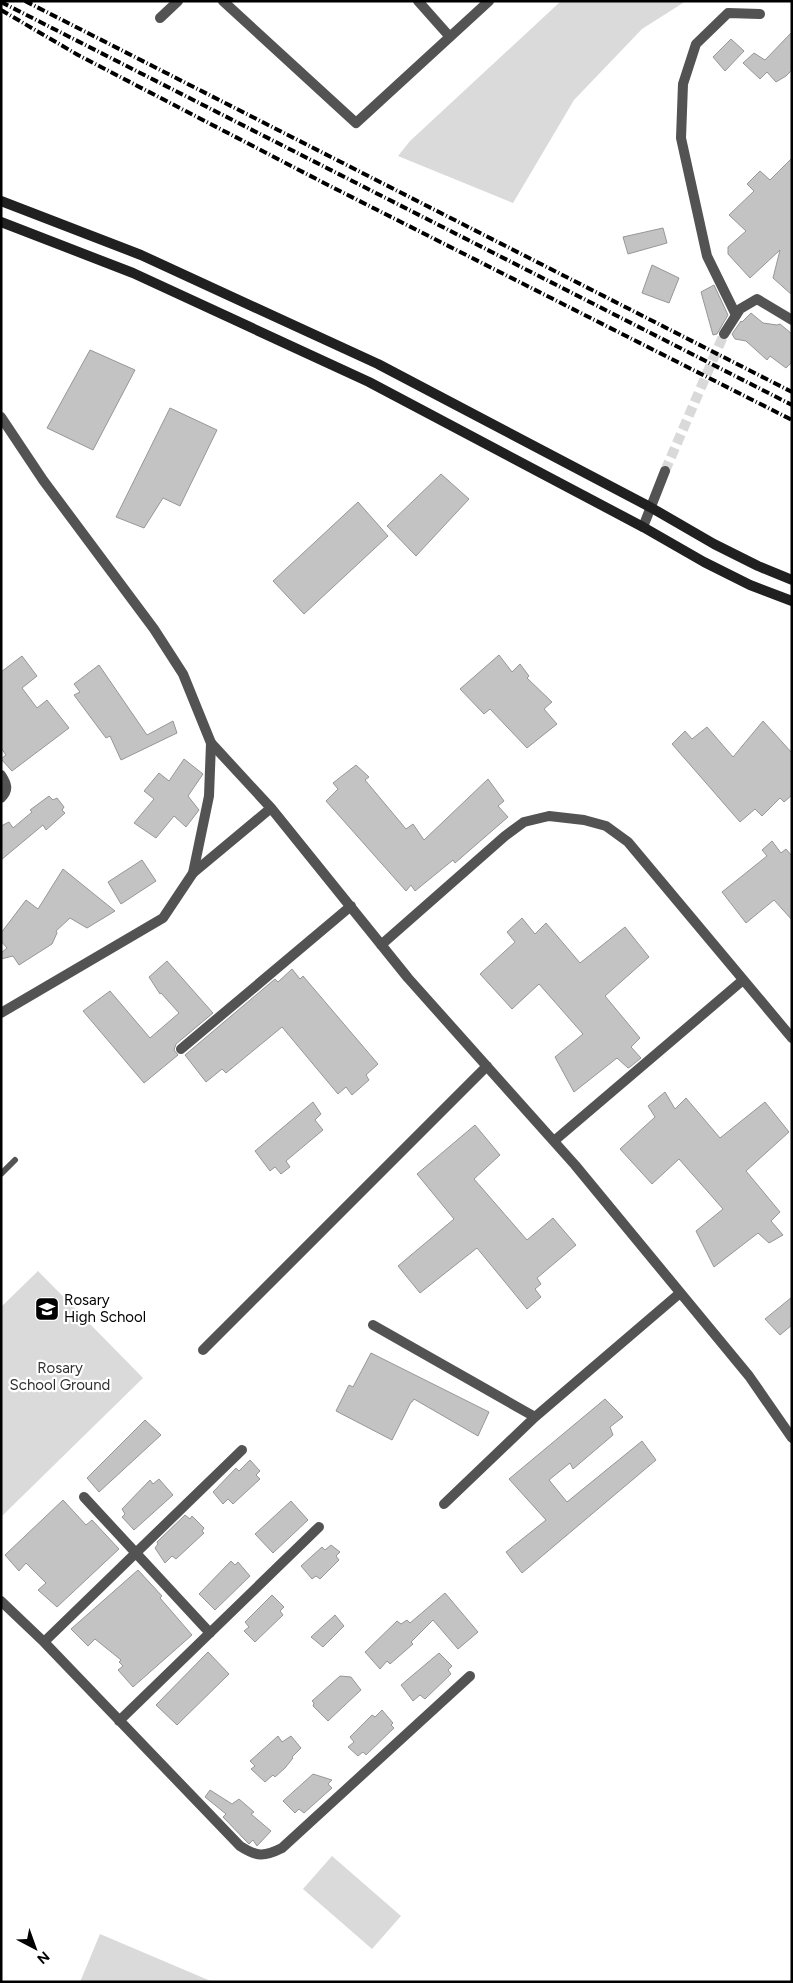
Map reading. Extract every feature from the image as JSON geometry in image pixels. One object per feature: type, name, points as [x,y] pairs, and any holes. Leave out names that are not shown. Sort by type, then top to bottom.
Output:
[{"type":"main road","points":[[1,201],[141,255],[378,364],[650,507],[714,544],[758,566],[792,580]]},
{"type":"main road","points":[[1,222],[133,273],[369,382],[643,526],[704,562],[742,581],[792,601]]},
{"type":"street","points":[[160,18],[178,1]]},
{"type":"street","points":[[223,1],[356,122],[490,1]]},
{"type":"street","points":[[418,1],[450,36]]},
{"type":"street","points":[[736,315],[707,256],[681,138],[683,84],[696,44],[728,13],[760,14]]},
{"type":"street","points":[[724,334],[740,309],[757,299],[792,320]]},
{"type":"street","points":[[1,417],[43,480],[154,629],[183,674],[211,743],[271,808],[408,978],[554,1141],[749,1376],[792,1438]]},
{"type":"street","points":[[643,526],[664,470]]},
{"type":"street","points":[[193,873],[209,796],[211,743]]},
{"type":"street","points":[[1,775],[7,783],[7,789],[1,798]]},
{"type":"street","points":[[1,1012],[163,918],[193,873],[271,808]]},
{"type":"street","points":[[381,944],[504,836],[524,822],[549,816],[584,820],[606,826],[628,842],[792,1038]]},
{"type":"street","points":[[180,1049],[351,906]]},
{"type":"street","points":[[554,1141],[743,980]]},
{"type":"street","points":[[203,1350],[487,1066]]},
{"type":"street","points":[[444,1504],[535,1418],[680,1293]]},
{"type":"street","points":[[373,1325],[535,1418]]},
{"type":"street","points":[[44,1642],[242,1450]]},
{"type":"street","points":[[84,1497],[210,1633]]},
{"type":"street","points":[[119,1721],[319,1528]]},
{"type":"street","points":[[1,1601],[44,1642],[240,1846],[250,1853],[262,1855],[271,1854],[282,1848],[470,1676]]},
{"type":"lane","points":[[1,1174],[15,1160]]},
{"type":"green space","points":[[561,1],[686,1],[642,29],[574,100],[513,203],[398,156],[410,141]]},
{"type":"green space","name":"Rosary School Ground","points":[[38,1271],[143,1378],[1,1517],[1,1307]]},
{"type":"green space","points":[[332,1856],[401,1916],[372,1949],[303,1889]]},
{"type":"green space","points":[[100,1934],[213,1982],[80,1982]]},
{"type":"building","points":[[792,32],[792,70],[786,76],[776,82],[767,72],[760,79],[743,63],[754,53],[765,60]]},
{"type":"building","points":[[731,39],[744,51],[725,71],[713,57]]},
{"type":"building","points":[[792,158],[792,295],[773,278],[780,250],[750,278],[728,254],[728,247],[746,231],[729,215],[754,191],[747,184],[760,171],[770,180]]},
{"type":"building","points":[[663,228],[667,243],[628,254],[623,237]]},
{"type":"building","points":[[652,265],[679,278],[669,303],[642,293]]},
{"type":"building","points":[[714,285],[728,315],[717,334],[713,335],[701,292]]},
{"type":"building","points":[[751,313],[763,323],[780,324],[792,334],[792,362],[786,368],[770,356],[767,360],[746,341],[735,339],[732,334],[741,321]]},
{"type":"building","points":[[90,350],[135,370],[93,450],[47,428]]},
{"type":"building","points":[[170,408],[217,430],[180,506],[163,498],[144,528],[116,517]]},
{"type":"building","points":[[441,474],[469,499],[416,556],[387,526]]},
{"type":"building","points":[[358,502],[388,536],[304,614],[273,581]]},
{"type":"building","points":[[499,655],[512,672],[520,664],[529,676],[527,678],[552,702],[544,709],[557,724],[527,748],[490,709],[484,714],[460,689]]},
{"type":"building","points":[[22,656],[37,676],[22,688],[37,708],[47,700],[69,728],[12,771],[1,759],[6,755],[1,748],[1,672]]},
{"type":"building","points":[[99,665],[147,735],[173,721],[177,733],[121,760],[110,736],[106,738],[74,695],[80,692],[74,684]]},
{"type":"building","points":[[763,721],[792,753],[792,795],[784,802],[780,798],[762,816],[755,809],[740,822],[672,744],[685,731],[692,739],[707,727],[733,757]]},
{"type":"building","points":[[184,759],[203,774],[188,796],[199,810],[186,827],[174,816],[156,838],[134,823],[154,799],[144,791],[159,773],[169,781]]},
{"type":"building","points":[[356,765],[369,777],[365,780],[406,829],[413,824],[424,840],[488,779],[504,801],[498,806],[508,817],[455,863],[453,860],[415,891],[411,885],[406,891],[326,801],[338,789],[333,783]]},
{"type":"building","points":[[49,796],[53,800],[57,798],[64,807],[62,810],[65,813],[46,830],[43,825],[1,860],[1,826],[9,822],[13,828],[32,812],[30,810]]},
{"type":"building","points":[[772,841],[781,853],[786,849],[792,856],[792,920],[774,900],[746,923],[722,892],[767,856],[762,850]]},
{"type":"building","points":[[142,860],[156,881],[121,904],[108,882]]},
{"type":"building","points":[[63,869],[115,911],[87,928],[70,918],[56,931],[57,933],[52,944],[19,965],[13,956],[1,959],[1,953],[7,948],[1,941],[1,933],[26,900],[38,909]]},
{"type":"building","points":[[522,918],[535,934],[546,923],[580,963],[625,927],[649,957],[605,996],[640,1038],[631,1047],[641,1058],[630,1067],[628,1068],[617,1058],[574,1092],[555,1057],[583,1034],[539,984],[512,1009],[480,974],[515,942],[507,932]]},
{"type":"building","points":[[167,961],[213,1013],[176,1044],[174,1050],[178,1055],[144,1083],[83,1011],[110,991],[150,1038],[179,1013],[160,994],[149,977]]},
{"type":"building","points":[[292,969],[300,979],[303,976],[378,1064],[366,1075],[369,1080],[352,1095],[346,1087],[338,1094],[282,1027],[226,1073],[222,1069],[206,1082],[185,1055],[275,979],[278,982]]},
{"type":"building","points":[[665,1092],[675,1109],[686,1098],[720,1138],[765,1102],[789,1132],[746,1171],[780,1212],[771,1221],[783,1235],[769,1243],[758,1233],[714,1267],[696,1231],[723,1209],[679,1159],[652,1184],[620,1149],[655,1117],[648,1106]]},
{"type":"building","points":[[313,1102],[321,1114],[315,1120],[323,1130],[286,1161],[290,1167],[281,1174],[275,1167],[270,1171],[255,1151]]},
{"type":"building","points":[[475,1125],[500,1155],[474,1179],[527,1240],[553,1218],[576,1245],[537,1278],[541,1284],[535,1289],[541,1297],[527,1309],[477,1248],[420,1293],[398,1266],[454,1219],[417,1174]]},
{"type":"building","points":[[792,1297],[792,1325],[780,1335],[765,1319]]},
{"type":"building","points":[[371,1353],[489,1412],[478,1436],[414,1399],[392,1440],[336,1411],[349,1385],[353,1387]]},
{"type":"building","points":[[605,1399],[623,1417],[610,1427],[613,1435],[573,1469],[570,1463],[549,1480],[567,1502],[642,1441],[656,1460],[522,1573],[506,1552],[546,1520],[509,1479]]},
{"type":"building","points":[[145,1420],[161,1435],[99,1492],[87,1478]]},
{"type":"building","points":[[250,1460],[260,1471],[256,1475],[260,1479],[233,1504],[228,1499],[223,1504],[213,1492],[236,1468],[239,1471]]},
{"type":"building","points":[[159,1479],[173,1495],[134,1530],[122,1517],[125,1514],[122,1509],[150,1480],[153,1484]]},
{"type":"building","points":[[63,1500],[86,1525],[92,1520],[119,1549],[57,1607],[38,1590],[46,1583],[26,1563],[19,1571],[5,1555]]},
{"type":"building","points":[[291,1501],[308,1520],[273,1553],[255,1534]]},
{"type":"building","points":[[185,1515],[190,1519],[192,1516],[204,1528],[202,1531],[204,1533],[176,1559],[172,1556],[165,1563],[155,1548],[158,1544],[157,1542]]},
{"type":"building","points":[[331,1545],[340,1552],[336,1556],[339,1560],[320,1579],[316,1576],[312,1579],[301,1566],[322,1547],[325,1550]]},
{"type":"building","points":[[231,1561],[235,1565],[238,1562],[250,1576],[215,1610],[199,1594]]},
{"type":"building","points":[[138,1570],[162,1596],[160,1598],[192,1635],[133,1687],[118,1670],[123,1666],[119,1662],[121,1660],[95,1639],[88,1646],[71,1629]]},
{"type":"building","points":[[445,1593],[478,1632],[458,1649],[433,1620],[411,1642],[413,1644],[390,1664],[387,1661],[380,1669],[365,1652],[397,1621],[401,1624],[407,1620],[410,1623]]},
{"type":"building","points":[[272,1595],[284,1607],[280,1611],[283,1615],[255,1642],[244,1631],[249,1627],[245,1622]]},
{"type":"building","points":[[335,1615],[344,1626],[323,1647],[311,1637]]},
{"type":"building","points":[[208,1652],[229,1674],[177,1725],[156,1705]]},
{"type":"building","points":[[439,1653],[452,1666],[448,1670],[451,1674],[425,1699],[420,1695],[413,1701],[401,1685]]},
{"type":"building","points":[[340,1676],[351,1677],[361,1690],[328,1721],[313,1706],[314,1703],[312,1701]]},
{"type":"building","points":[[382,1710],[393,1723],[391,1725],[394,1728],[366,1755],[363,1752],[358,1756],[348,1747],[354,1742],[350,1737],[372,1715],[375,1717]]},
{"type":"building","points":[[278,1736],[282,1742],[291,1736],[301,1748],[285,1768],[275,1777],[273,1775],[265,1782],[251,1769],[255,1766],[250,1761]]},
{"type":"building","points":[[313,1774],[332,1780],[328,1784],[332,1788],[304,1813],[299,1809],[295,1813],[283,1801]]},
{"type":"building","points":[[210,1790],[232,1804],[239,1799],[254,1812],[251,1814],[271,1831],[257,1846],[253,1840],[249,1844],[223,1817],[226,1814],[205,1797]]},
{"type":"tunnel","points":[[665,471],[724,334]]},
{"type":"railway","points":[[25,1],[792,392]]},
{"type":"railway","points":[[1,2],[792,405]]},
{"type":"railway","points":[[1,10],[78,55],[324,183],[792,420]]},
{"type":"place","name":"Rosary High School","points":[[47,1309]]}]
